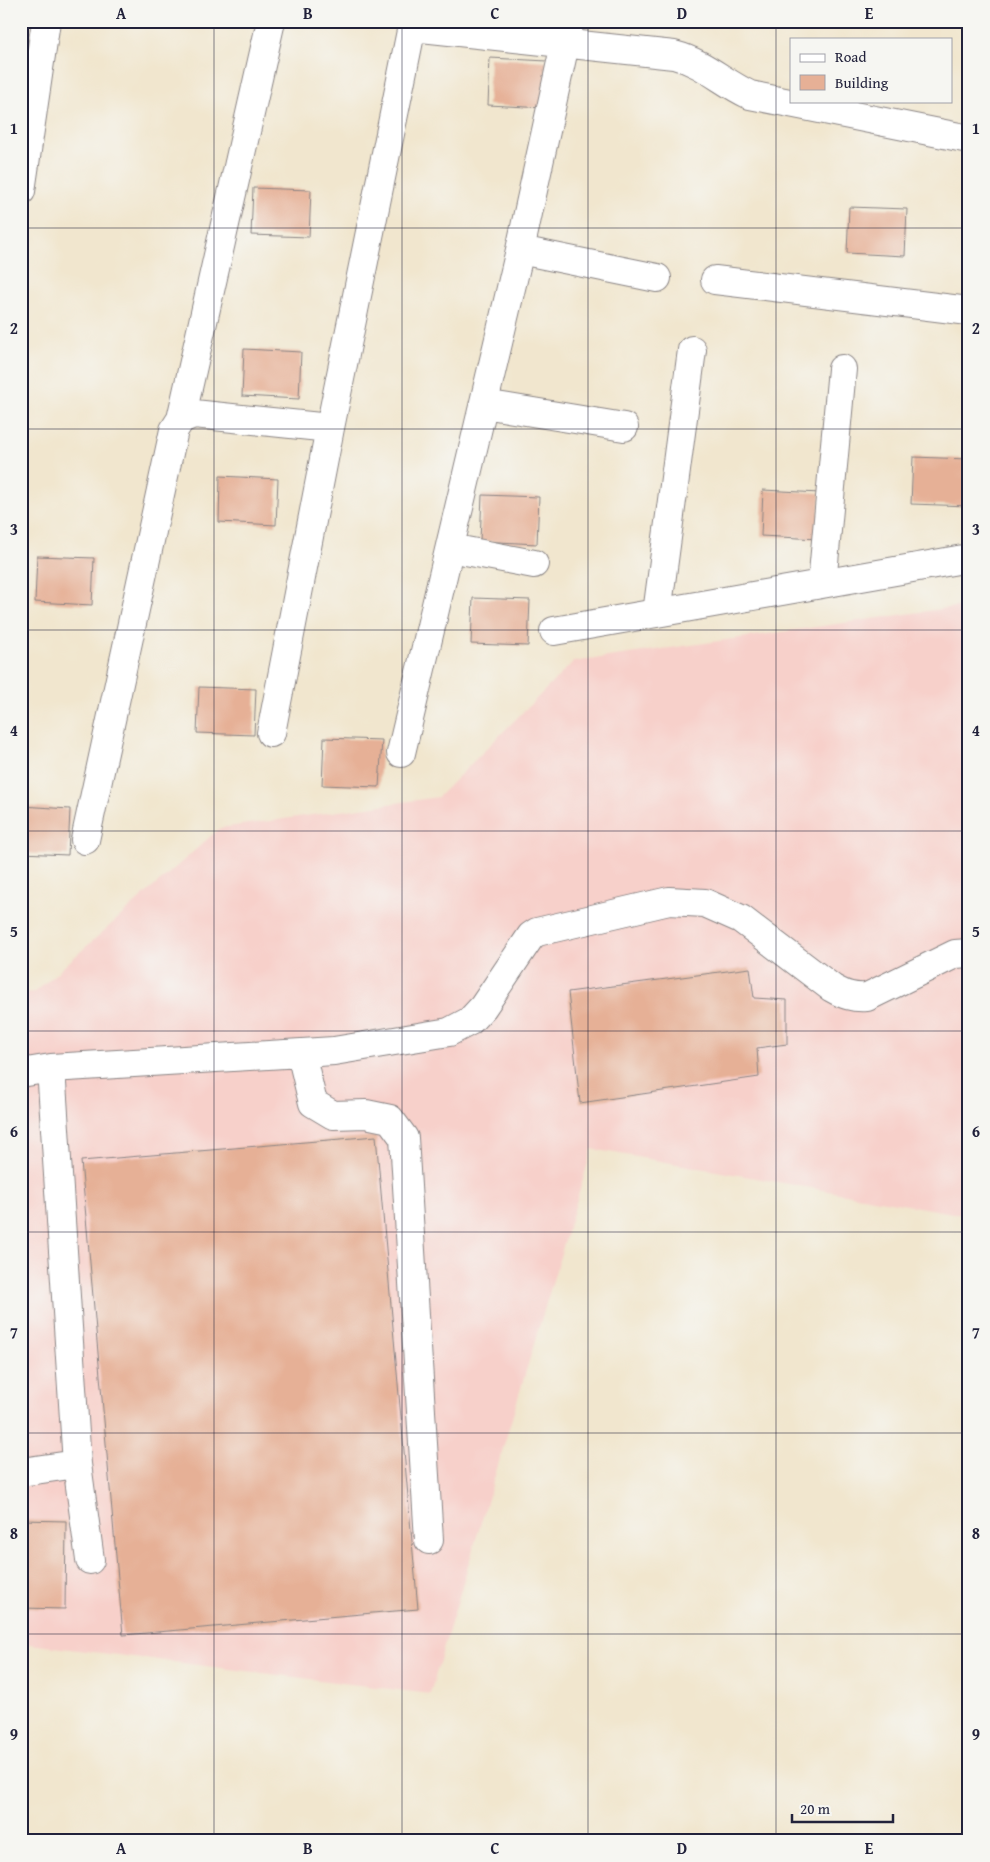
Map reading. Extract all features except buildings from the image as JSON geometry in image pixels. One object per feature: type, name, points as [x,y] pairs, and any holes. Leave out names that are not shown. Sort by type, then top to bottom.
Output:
[{"type":"street","points":[[21,191],[46,21]]},
{"type":"street","points":[[85,840],[174,430],[181,419],[271,21]]},
{"type":"street","points":[[271,733],[330,428],[413,24],[568,32],[692,60],[711,70],[730,86],[750,95],[969,138]]},
{"type":"street","points":[[401,753],[520,250],[568,32]]},
{"type":"street","points":[[520,250],[657,278]]},
{"type":"street","points":[[715,280],[969,311]]},
{"type":"street","points":[[657,614],[692,350]]},
{"type":"street","points":[[822,584],[842,369]]},
{"type":"street","points":[[484,404],[624,427]]},
{"type":"street","points":[[181,419],[194,414],[330,428]]},
{"type":"street","points":[[450,548],[534,564]]},
{"type":"street","points":[[554,631],[969,558]]},
{"type":"street","points":[[21,1072],[51,1068],[334,1051],[449,1032],[470,1022],[531,936],[537,932],[669,900],[704,903],[741,919],[844,995],[867,997],[955,954],[969,953]]},
{"type":"street","points":[[301,1053],[313,1103],[333,1116],[366,1114],[390,1119],[404,1138],[429,1540]]},
{"type":"street","points":[[51,1068],[77,1464],[90,1560]]},
{"type":"street","points":[[21,1472],[77,1464]]},
{"type":"shaded area","points":[[969,605],[969,1216],[592,1149],[430,1694],[21,1643],[21,993],[35,992],[220,828],[438,797],[573,662]]}]
